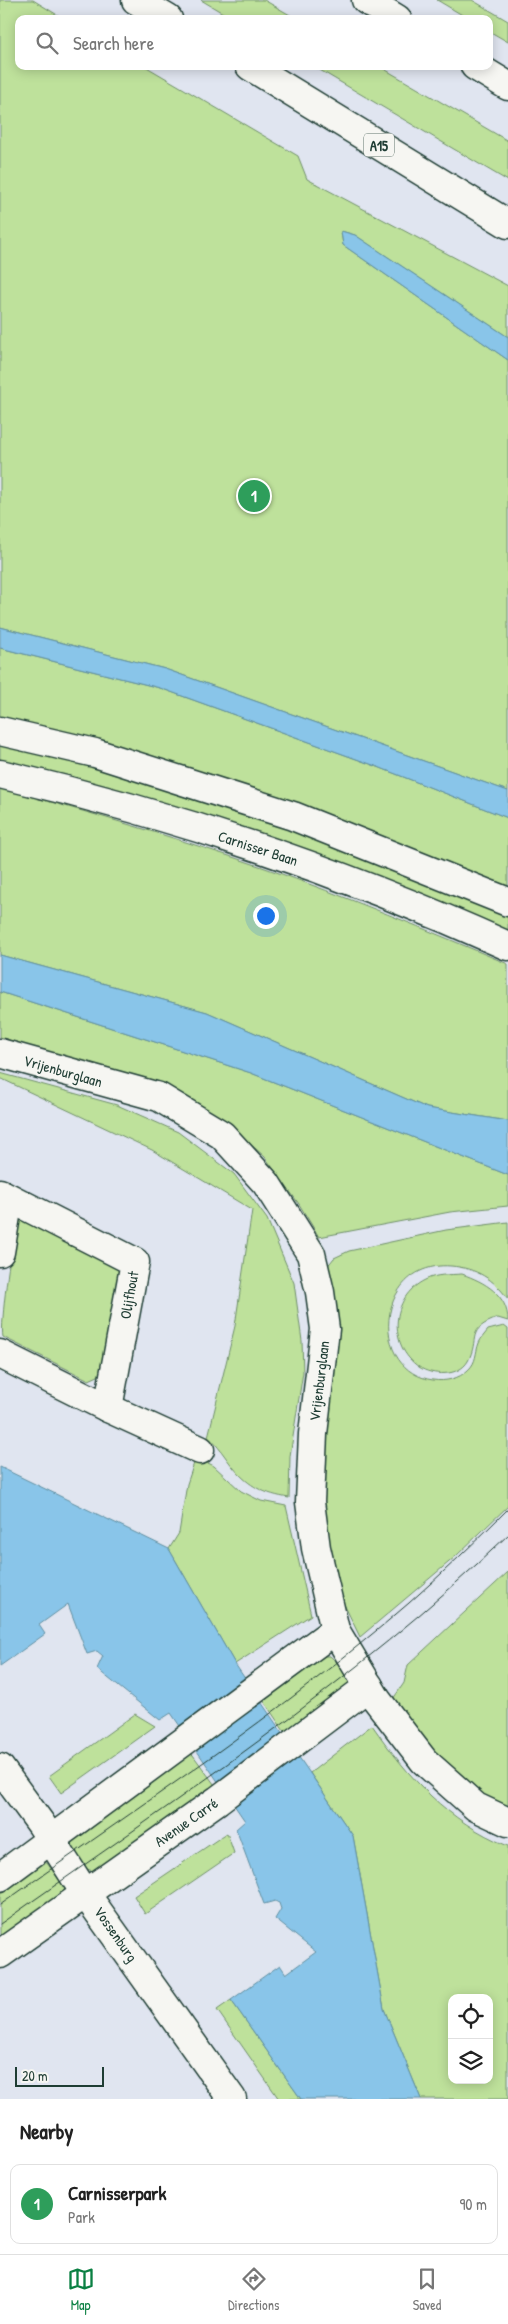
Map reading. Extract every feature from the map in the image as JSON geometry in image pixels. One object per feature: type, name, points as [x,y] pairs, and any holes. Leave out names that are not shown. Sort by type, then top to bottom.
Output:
[{"type":"main road","points":[[136,0],[161,15]]},
{"type":"main road","points":[[366,0],[390,15]]},
{"type":"main road","name":"A15","points":[[257,70],[508,224]]},
{"type":"main road","points":[[482,70],[508,86]]},
{"type":"main road","points":[[0,731],[95,753],[293,816],[508,902]]},
{"type":"main road","name":"Carnisser Baan","points":[[0,774],[80,792],[280,854],[508,946]]},
{"type":"main road","name":"Vrijenburglaan","points":[[0,1053],[159,1097],[222,1135],[266,1183],[311,1254],[320,1292],[325,1329],[313,1434],[310,1502],[316,1548],[335,1630],[377,1700],[424,1761],[476,1807],[508,1822]]},
{"type":"main road","name":"Olijfhout","points":[[0,1252],[4,1195],[135,1262],[108,1408]]},
{"type":"main road","points":[[0,1354],[108,1408],[200,1450]]},
{"type":"main road","points":[[0,1877],[179,1747],[335,1630]]},
{"type":"main road","name":"Avenue Carré","points":[[0,1954],[85,1892],[218,1800],[369,1686]]},
{"type":"main road","name":"Vossenburg","points":[[0,1768],[41,1824],[50,1841],[85,1892],[232,2099]]},
{"type":"green space","points":[[0,0],[33,0],[57,15],[15,15],[15,70],[152,70],[298,156],[307,179],[508,286],[508,337],[355,235],[341,231],[343,245],[508,360],[508,791],[165,669],[0,627]]},
{"type":"green space","points":[[201,0],[264,0],[290,15],[226,15]]},
{"type":"green space","points":[[437,0],[472,0],[508,21],[508,42],[493,33],[493,15],[462,15]]},
{"type":"green space","points":[[320,70],[386,70],[508,141],[508,181]]},
{"type":"green space","points":[[0,648],[160,688],[373,765],[508,818],[508,902],[0,728]]},
{"type":"green space","points":[[0,740],[42,749],[272,821],[508,913],[508,938],[0,762]]},
{"type":"green space","points":[[0,788],[67,806],[265,868],[387,914],[508,964],[508,1121],[427,1108],[207,1012],[0,955]]},
{"type":"green space","points":[[0,992],[251,1073],[508,1175],[508,1206],[450,1212],[319,1237],[299,1204],[265,1157],[229,1125],[175,1094],[0,1037]]},
{"type":"green space","points":[[0,1073],[117,1105],[178,1132],[234,1174],[267,1219],[294,1283],[302,1341],[303,1372],[290,1456],[289,1498],[265,1492],[251,1485],[239,1474],[208,1437],[235,1326],[252,1210],[152,1150],[0,1078]]},
{"type":"green space","points":[[30,1218],[120,1263],[105,1365],[98,1376],[89,1380],[3,1337],[4,1302],[14,1230],[20,1220]]},
{"type":"green space","points":[[508,1222],[508,1299],[490,1280],[468,1269],[451,1266],[426,1269],[407,1280],[395,1297],[389,1317],[390,1338],[397,1358],[412,1372],[438,1381],[456,1378],[471,1367],[480,1341],[488,1330],[504,1326],[508,1329],[508,1506],[455,1557],[360,1637],[340,1596],[324,1528],[320,1471],[326,1268],[334,1258],[349,1251],[446,1230]]},
{"type":"green space","points":[[462,1274],[479,1281],[500,1297],[507,1312],[508,1321],[498,1318],[481,1326],[475,1335],[468,1361],[458,1370],[438,1373],[424,1370],[409,1358],[402,1347],[398,1335],[397,1322],[400,1309],[405,1298],[413,1288],[425,1280],[438,1276]]},
{"type":"green space","points":[[196,1457],[214,1466],[241,1491],[261,1501],[286,1506],[311,1615],[235,1664],[169,1549],[179,1533],[187,1484]]},
{"type":"green space","points":[[508,1572],[508,1812],[465,1785],[424,1749],[393,1699],[404,1683],[408,1665]]},
{"type":"green space","points":[[313,1656],[330,1656],[342,1667],[349,1682],[341,1696],[288,1737],[261,1697]]},
{"type":"green space","points":[[135,1714],[155,1726],[61,1793],[49,1776]]},
{"type":"green space","points":[[372,1725],[400,1763],[431,1796],[466,1824],[508,1846],[508,2099],[421,2099],[384,2009],[353,1836],[310,1773]]},
{"type":"green space","points":[[190,1751],[217,1788],[99,1873],[87,1869],[70,1844],[73,1834]]},
{"type":"green space","points":[[227,1833],[234,1853],[145,1914],[134,1896]]},
{"type":"green space","points":[[38,1862],[47,1863],[65,1888],[64,1897],[0,1943],[0,1888]]},
{"type":"green space","points":[[231,2000],[301,2099],[279,2099],[217,2010]]},
{"type":"water","points":[[341,231],[355,235],[508,337],[508,360],[343,245]]},
{"type":"water","points":[[0,627],[165,669],[508,791],[508,818],[373,765],[160,688],[0,648]]},
{"type":"water","points":[[0,955],[207,1012],[427,1108],[508,1121],[508,1175],[251,1073],[0,992]]},
{"type":"water","points":[[0,1467],[169,1549],[235,1664],[353,1836],[384,2009],[421,2099],[301,2099],[231,2000],[280,1965],[286,1974],[316,1952],[275,1919],[281,1909],[279,1903],[275,1901],[264,1904],[236,1829],[245,1821],[171,1713],[160,1720],[97,1669],[103,1656],[97,1651],[87,1654],[68,1604],[39,1625],[45,1634],[0,1666]]},
{"type":"tram line","points":[[0,1905],[208,1759],[310,1683],[409,1603],[508,1509]]},
{"type":"tram line","points":[[0,1924],[197,1786],[325,1691],[388,1641],[508,1535]]},
{"type":"place","name":"Carnisserpark","points":[[254,496]]}]
